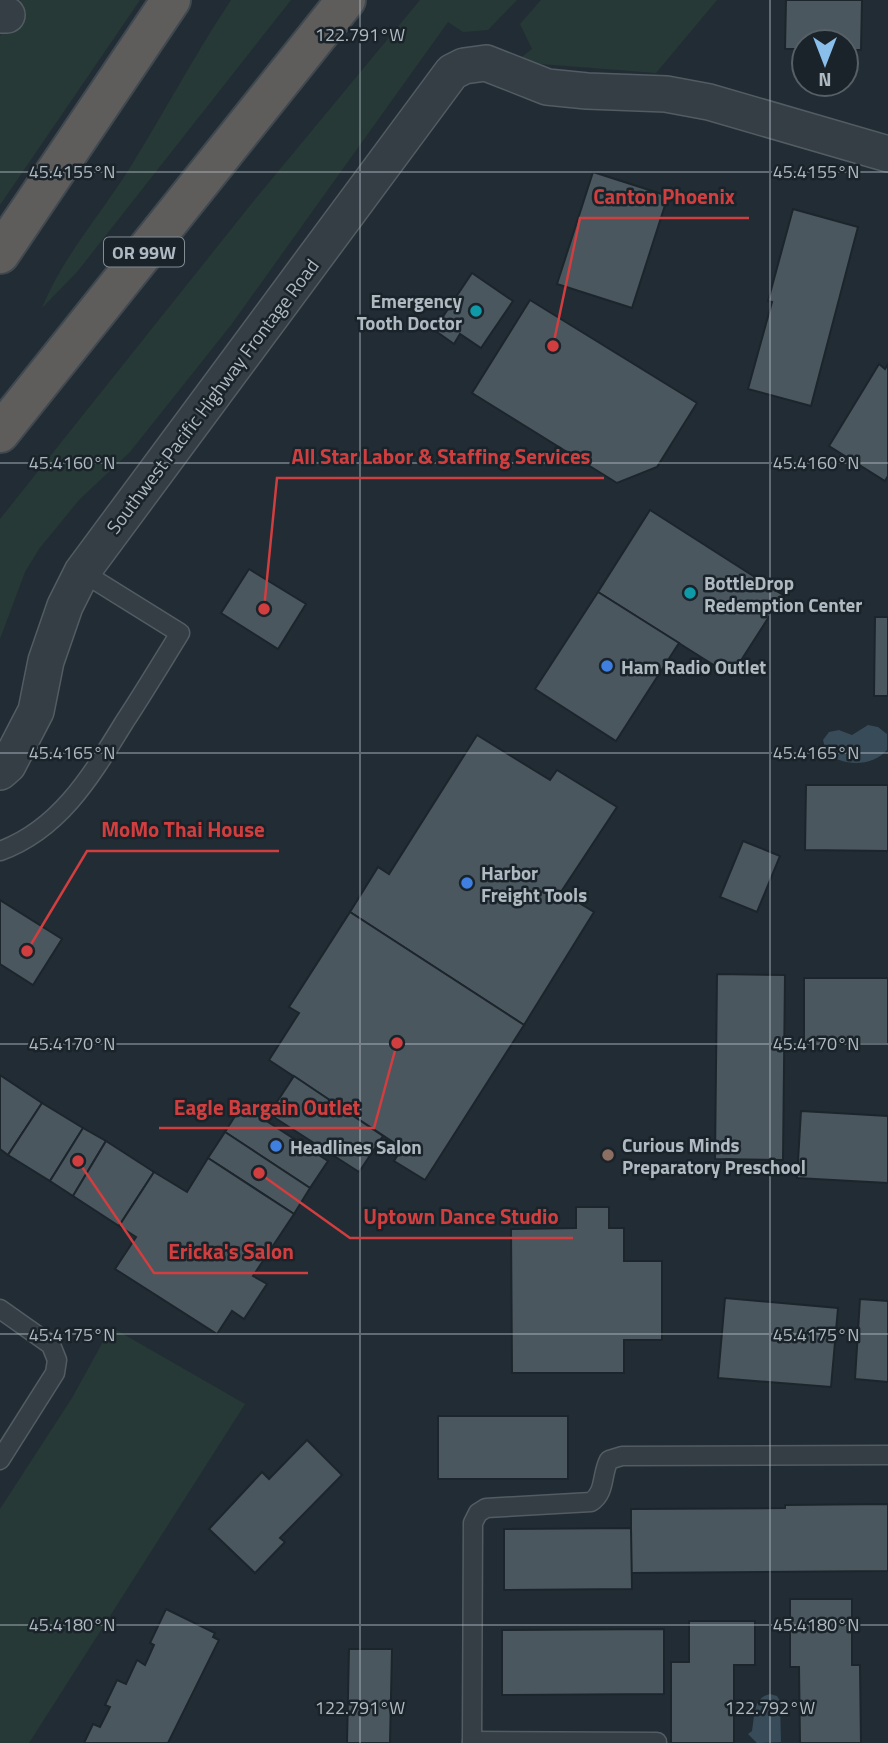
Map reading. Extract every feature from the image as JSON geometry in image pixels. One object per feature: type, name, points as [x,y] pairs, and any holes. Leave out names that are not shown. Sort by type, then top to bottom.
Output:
[{"type":"highway","points":[[0,254],[171,0]]},
{"type":"highway","name":"OR 99W","points":[[0,433],[346,0]]},
{"type":"street","name":"Southwest Pacific Highway Frontage Road","points":[[0,772],[8,765],[36,711],[46,661],[65,606],[82,572],[452,72],[464,66],[486,63],[547,87],[666,94],[709,102],[888,153]]},
{"type":"lane","points":[[0,851],[16,845],[48,823],[87,783],[180,633],[82,572]]},
{"type":"lane","points":[[0,1309],[51,1345],[57,1360],[55,1373],[0,1460]]},
{"type":"lane","points":[[657,1742],[472,1742],[473,1523],[478,1513],[486,1508],[591,1502],[598,1498],[602,1489],[603,1470],[609,1460],[622,1457],[888,1455]]},
{"type":"green space","points":[[21,0],[140,0],[0,205],[0,36]]},
{"type":"green space","points":[[231,0],[291,0],[77,272],[42,308],[61,270],[131,166]]},
{"type":"green space","points":[[420,0],[517,0],[488,30],[463,32],[448,22],[231,325],[130,452],[79,500],[39,549],[25,572],[0,639],[0,519],[252,203]]},
{"type":"green space","points":[[541,0],[717,0],[656,73],[515,62],[532,49],[520,24]]},
{"type":"green space","points":[[111,1327],[245,1404],[29,1743],[0,1743],[0,1509],[72,1398]]},
{"type":"water","points":[[868,725],[878,727],[887,734],[887,750],[881,756],[857,763],[841,760],[826,752],[823,740],[829,732],[839,730],[852,735]]},
{"type":"water","points":[[770,1694],[777,1696],[780,1701],[781,1742],[757,1743],[748,1734],[752,1731],[760,1699]]},
{"type":"building","points":[[786,0],[862,0],[861,50],[860,28],[790,28],[790,49],[785,49]]},
{"type":"building","points":[[593,172],[668,196],[632,308],[557,284]]},
{"type":"building","points":[[793,209],[858,227],[811,406],[748,389],[772,302],[768,301]]},
{"type":"building","name":"Emergency Tooth Doctor","points":[[472,273],[513,301],[481,348],[460,334],[454,344],[437,332],[443,323],[440,321]]},
{"type":"building","points":[[530,300],[697,403],[657,467],[617,483],[472,393]]},
{"type":"building","points":[[879,364],[885,369],[888,364],[888,476],[885,481],[829,446]]},
{"type":"building","name":"BottleDrop Redemption Center","points":[[650,510],[783,595],[731,676],[598,592]]},
{"type":"building","points":[[249,569],[306,604],[278,649],[221,613]]},
{"type":"building","name":"Ham Radio Outlet","points":[[598,592],[679,643],[616,741],[535,689]]},
{"type":"building","points":[[875,617],[888,617],[888,696],[874,696]]},
{"type":"building","name":"Harbor Freight Tools","points":[[477,735],[550,780],[557,770],[617,807],[561,892],[594,912],[524,1025],[350,912],[378,867],[389,874]]},
{"type":"building","points":[[806,785],[888,785],[888,851],[805,850]]},
{"type":"building","points":[[743,841],[780,856],[757,912],[720,897]]},
{"type":"building","points":[[0,900],[62,939],[33,985],[0,964]]},
{"type":"building","points":[[350,912],[524,1025],[425,1180],[394,1161],[402,1148],[269,1060],[299,1013],[289,1007]]},
{"type":"building","points":[[717,974],[785,975],[783,1160],[715,1159]]},
{"type":"building","points":[[804,978],[888,978],[888,1044],[804,1044]]},
{"type":"building","points":[[0,1075],[42,1103],[8,1155],[0,1149]]},
{"type":"building","points":[[294,1076],[383,1136],[359,1172],[269,1114]]},
{"type":"building","points":[[42,1103],[83,1128],[50,1181],[8,1155]]},
{"type":"building","name":"Headlines Salon","points":[[242,1105],[328,1161],[310,1188],[225,1132]]},
{"type":"building","points":[[801,1111],[888,1116],[888,1183],[797,1178]]},
{"type":"building","points":[[83,1128],[106,1141],[73,1196],[50,1181]]},
{"type":"building","points":[[225,1132],[310,1188],[294,1214],[208,1158]]},
{"type":"building","points":[[106,1141],[154,1172],[119,1226],[73,1196]]},
{"type":"building","points":[[208,1158],[294,1214],[253,1276],[267,1284],[244,1319],[232,1311],[217,1334],[115,1269],[136,1237],[119,1226],[154,1172],[187,1192]]},
{"type":"building","points":[[576,1207],[609,1207],[609,1228],[624,1228],[624,1261],[662,1261],[662,1340],[624,1340],[624,1373],[512,1373],[511,1229],[576,1228]]},
{"type":"building","points":[[725,1298],[838,1308],[831,1387],[718,1378]]},
{"type":"building","points":[[860,1299],[888,1301],[888,1382],[855,1379]]},
{"type":"building","points":[[438,1416],[568,1416],[568,1479],[438,1479]]},
{"type":"building","points":[[307,1440],[342,1475],[280,1538],[285,1542],[255,1573],[209,1529],[262,1472],[269,1479]]},
{"type":"building","points":[[888,1504],[888,1571],[631,1573],[631,1509]]},
{"type":"building","points":[[631,1528],[632,1589],[504,1590],[504,1529]]},
{"type":"building","points":[[790,1599],[852,1599],[852,1665],[860,1665],[861,1743],[800,1743],[799,1667],[790,1667]]},
{"type":"building","points":[[166,1609],[215,1633],[213,1637],[219,1640],[168,1743],[84,1743],[93,1724],[100,1727],[110,1707],[105,1705],[117,1680],[126,1684],[137,1660],[145,1665],[154,1645],[150,1643]]},
{"type":"building","points":[[689,1621],[755,1621],[755,1665],[734,1665],[734,1743],[671,1743],[671,1662],[689,1662]]},
{"type":"building","points":[[664,1629],[664,1694],[502,1695],[502,1630]]},
{"type":"building","points":[[349,1649],[392,1649],[390,1743],[347,1743]]},
{"type":"place","name":"Emergency Tooth Doctor","points":[[476,311]]},
{"type":"place","name":"Canton Phoenix","points":[[553,346]]},
{"type":"place","name":"BottleDrop Redemption Center","points":[[690,593]]},
{"type":"place","name":"All Star Labor & Staffing Services","points":[[264,609]]},
{"type":"place","name":"Ham Radio Outlet","points":[[607,666]]},
{"type":"place","name":"Harbor Freight Tools","points":[[467,883]]},
{"type":"place","name":"MoMo Thai House","points":[[27,951]]},
{"type":"place","name":"Eagle Bargain Outlet","points":[[397,1043]]},
{"type":"place","name":"Headlines Salon","points":[[276,1146]]},
{"type":"place","name":"Curious Minds Preparatory Preschool","points":[[608,1155]]},
{"type":"place","name":"Ericka's Salon","points":[[78,1161]]},
{"type":"place","name":"Uptown Dance Studio","points":[[259,1173]]}]
